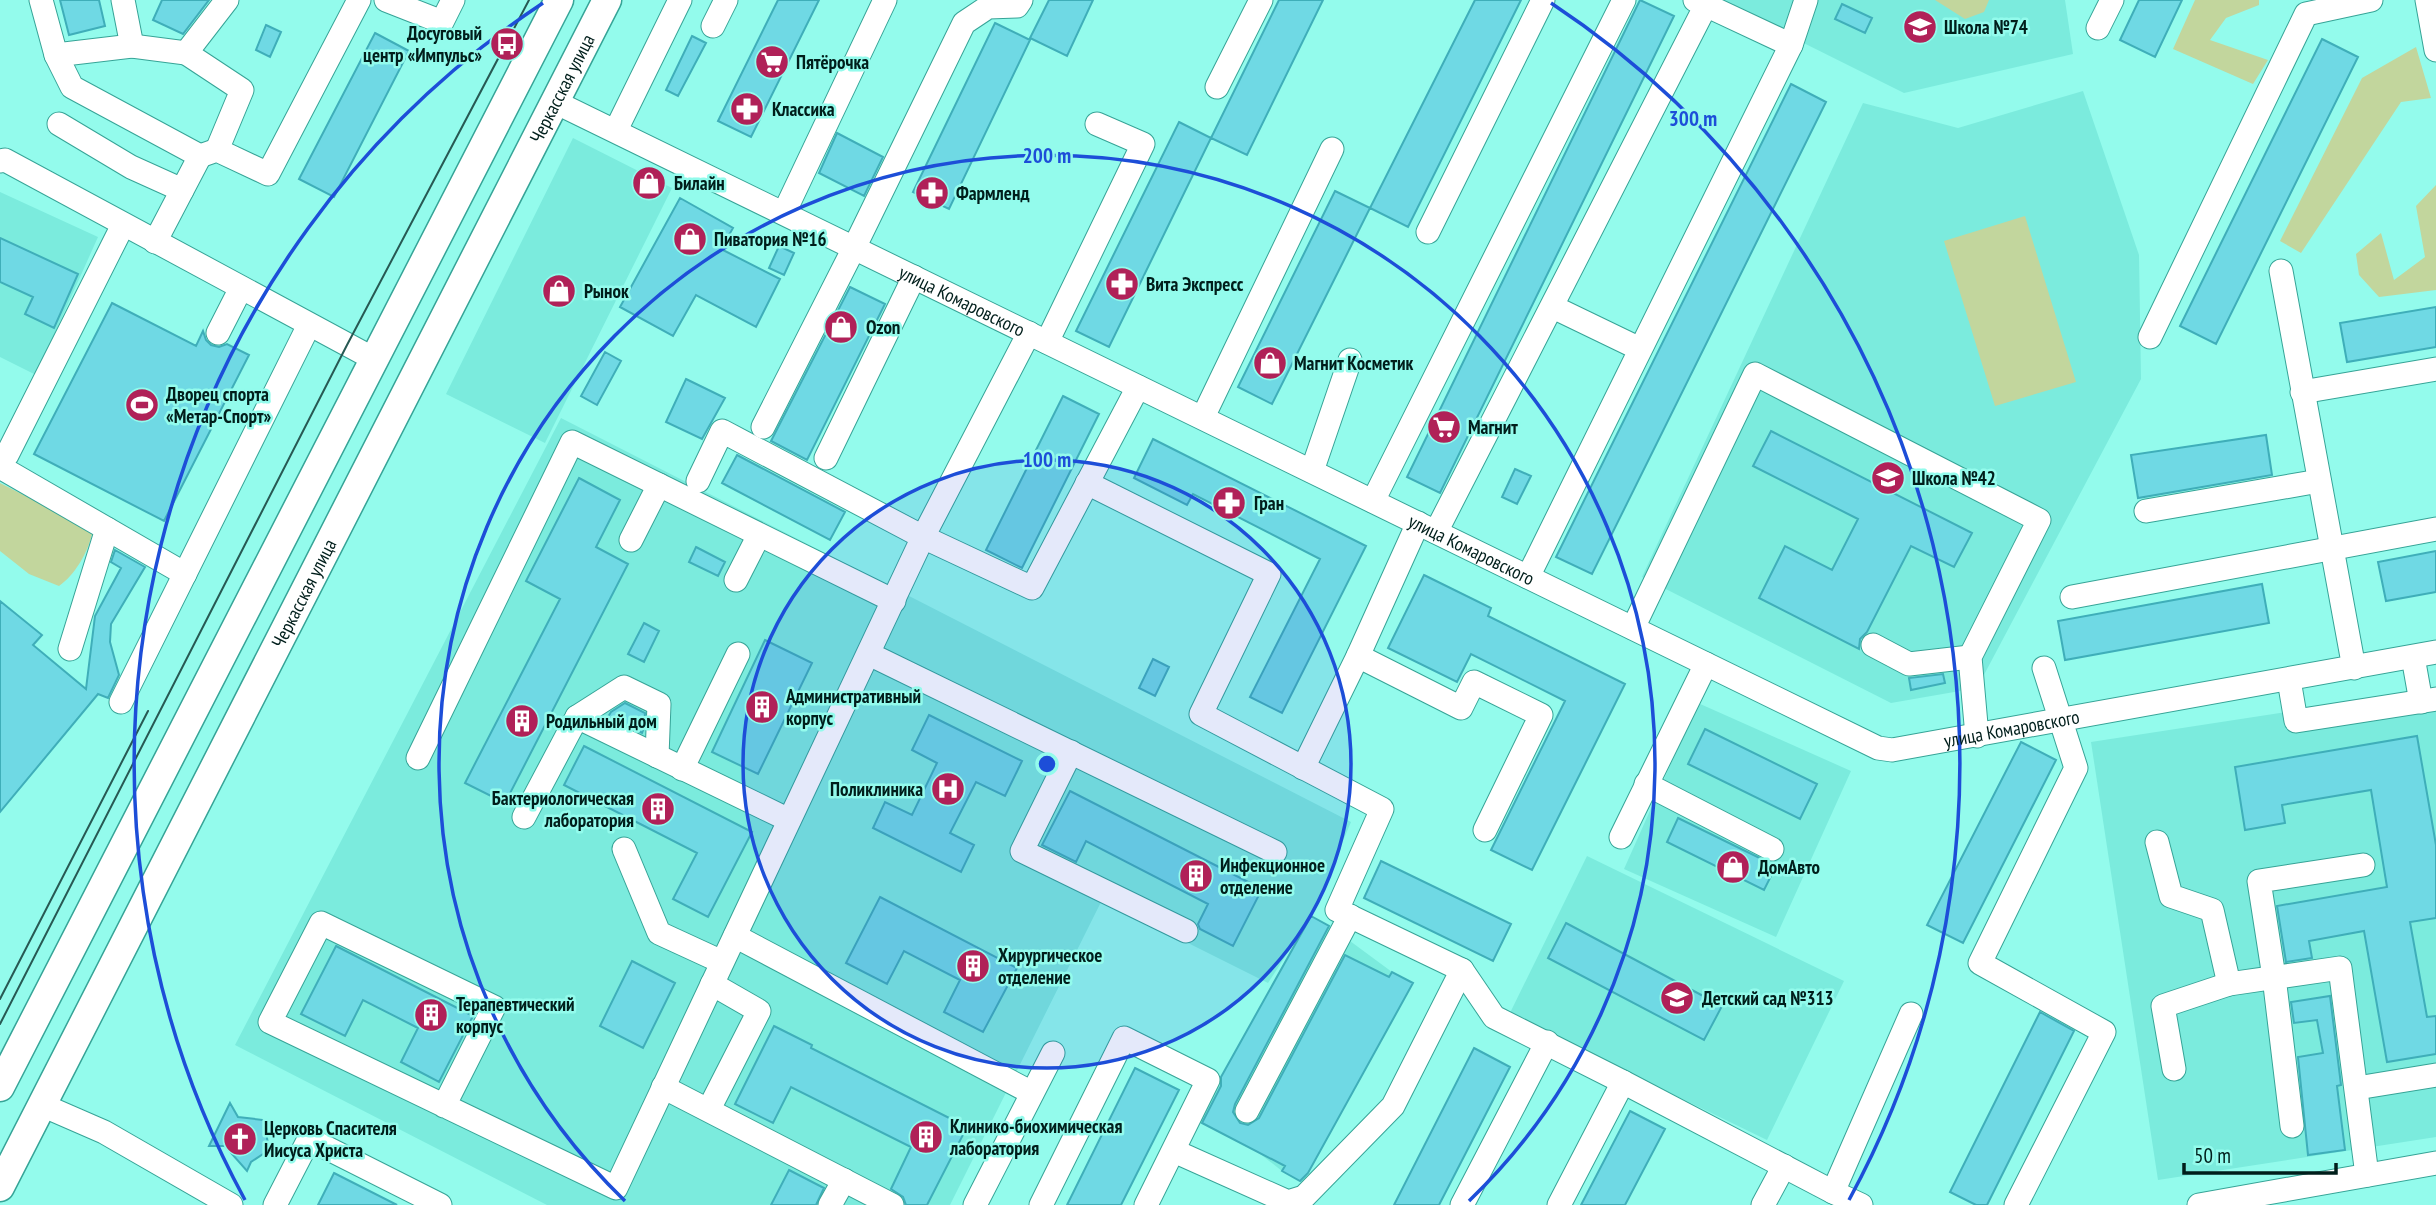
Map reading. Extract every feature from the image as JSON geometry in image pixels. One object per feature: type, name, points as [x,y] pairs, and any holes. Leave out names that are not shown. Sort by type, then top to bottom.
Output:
[{"type":"main road","points":[[0,1087],[559,0]]},
{"type":"main road","name":"Черкасская улица","points":[[0,1187],[607,0]]},
{"type":"main road","points":[[516,83],[555,102]]},
{"type":"street","points":[[41,0],[56,55],[72,87],[208,153],[268,174],[359,0]]},
{"type":"street","points":[[123,0],[132,46]]},
{"type":"street","points":[[186,53],[227,0]]},
{"type":"street","points":[[386,0],[442,22],[453,0]]},
{"type":"street","points":[[615,130],[680,0]]},
{"type":"street","points":[[713,26],[726,0]]},
{"type":"street","points":[[784,213],[885,0]]},
{"type":"street","points":[[763,427],[964,23],[988,7],[1017,6],[1020,0]]},
{"type":"street","points":[[1217,88],[1261,0]]},
{"type":"street","points":[[1428,232],[1543,0]]},
{"type":"street","points":[[1373,501],[1624,0]]},
{"type":"street","points":[[1528,577],[1791,45],[1804,0]]},
{"type":"street","points":[[2098,28],[2112,0]]},
{"type":"street","points":[[2150,337],[2306,14],[2371,0]]},
{"type":"street","points":[[2427,0],[2436,50]]},
{"type":"street","points":[[1303,768],[1358,656],[1427,528],[1553,307],[1701,3],[1791,45]]},
{"type":"street","points":[[56,55],[132,46],[186,53],[242,90],[208,153],[182,190],[155,242]]},
{"type":"street","name":"улица Комаровского","points":[[555,102],[1138,387],[1203,416],[1878,748],[1892,750],[1977,736],[2425,654]]},
{"type":"street","points":[[59,124],[131,167],[182,190]]},
{"type":"street","points":[[444,1105],[495,1007],[321,923],[270,1022],[616,1188],[923,537],[1038,338],[1143,144],[1097,124]]},
{"type":"street","points":[[1203,416],[1332,149]]},
{"type":"street","points":[[0,161],[5,160],[374,359]]},
{"type":"street","points":[[123,225],[7,456],[0,465],[185,574]]},
{"type":"street","points":[[2281,271],[2354,668]]},
{"type":"street","points":[[826,458],[914,277]]},
{"type":"street","points":[[218,333],[241,288]]},
{"type":"street","points":[[1553,307],[1640,349]]},
{"type":"street","points":[[121,702],[309,325]]},
{"type":"street","points":[[1312,471],[1350,360]]},
{"type":"street","points":[[2302,392],[2436,369]]},
{"type":"street","points":[[1633,628],[1755,374],[2039,520],[1970,657],[1977,736]]},
{"type":"street","points":[[698,481],[722,431],[923,537],[1032,588],[1138,387]]},
{"type":"street","points":[[418,758],[572,442],[894,601]]},
{"type":"street","points":[[2146,511],[2319,481]]},
{"type":"street","points":[[1087,483],[1269,573],[1201,713],[1382,809],[1337,910],[1462,970],[1494,1017],[1861,1205]]},
{"type":"street","points":[[631,540],[659,485]]},
{"type":"street","points":[[70,649],[107,529]]},
{"type":"street","points":[[2072,597],[2436,529]]},
{"type":"street","points":[[736,580],[759,535]]},
{"type":"street","points":[[1873,645],[1909,664],[1970,657]]},
{"type":"street","points":[[682,769],[738,653]]},
{"type":"street","points":[[869,654],[1275,852]]},
{"type":"street","points":[[2289,680],[2297,721],[2428,701],[2425,654]]},
{"type":"street","points":[[1358,656],[1461,708],[1474,682],[1541,715],[1485,830]]},
{"type":"street","points":[[1621,837],[1706,664]]},
{"type":"street","points":[[2016,1205],[2104,1032],[1980,963],[2076,768],[2044,668]]},
{"type":"street","points":[[524,817],[578,717],[624,687],[659,704],[657,756]]},
{"type":"street","points":[[578,717],[789,821]]},
{"type":"street","points":[[1071,752],[1022,851],[1186,931]]},
{"type":"street","points":[[1646,784],[1772,849]]},
{"type":"street","points":[[2157,842],[2171,896],[2212,910],[2229,984]]},
{"type":"street","points":[[624,849],[659,933],[722,962]]},
{"type":"street","points":[[2292,1126],[2259,881],[2363,865]]},
{"type":"street","points":[[1247,1111],[1350,916]]},
{"type":"street","points":[[735,936],[1032,1093]]},
{"type":"street","points":[[2174,1069],[2163,1006],[2229,984],[2340,968],[2367,1175]]},
{"type":"street","points":[[1174,1151],[1288,1202],[1304,1197],[1393,1106],[1462,970]]},
{"type":"street","points":[[709,1109],[760,1012],[712,984]]},
{"type":"street","points":[[1833,1192],[1911,1014]]},
{"type":"street","points":[[1041,1205],[1124,1038],[1208,1080],[1146,1205]]},
{"type":"street","points":[[1462,1205],[1547,1042]]},
{"type":"street","points":[[975,1205],[1053,1053]]},
{"type":"street","points":[[2357,1088],[2436,1075]]},
{"type":"street","points":[[1559,1205],[1623,1082]]},
{"type":"street","points":[[663,1087],[892,1205]]},
{"type":"street","points":[[42,1105],[104,1132],[231,1205]]},
{"type":"street","points":[[275,1205],[309,1139],[440,1205]]},
{"type":"street","points":[[2199,1205],[2267,1199],[2367,1175],[2436,1163]]},
{"type":"street","points":[[1763,1205],[1784,1166]]},
{"type":"street","points":[[831,1205],[844,1180]]},
{"type":"shaded area","name":"Школа №74","points":[[1717,0],[2065,0],[2073,54],[1904,93]]},
{"type":"shaded area","name":"Школа №42","points":[[2083,91],[2139,255],[2141,379],[1977,688],[1891,703],[1642,577],[1863,103],[1958,128]]},
{"type":"shaded area","name":"Рынок","points":[[573,138],[672,188],[545,443],[446,394]]},
{"type":"shaded area","points":[[0,192],[98,237],[36,375],[0,357]]},
{"type":"shaded area","points":[[561,418],[1351,822],[1311,916],[1331,927],[1392,972],[1413,983],[1303,1183],[1259,1153],[1197,1121],[1301,932],[1268,983],[1102,900],[950,1205],[547,1205],[235,1045]]},
{"type":"shaded area","points":[[2436,689],[2436,1137],[2158,1180],[2091,742]]},
{"type":"shaded area","points":[[1698,703],[1851,771],[1776,937],[1624,869]]},
{"type":"shaded area","name":"Детский сад №313","points":[[1587,856],[1844,981],[1767,1140],[1509,1015]]},
{"type":"green space","points":[[1935,0],[1989,0],[1984,12],[1965,19]]},
{"type":"green space","points":[[2195,0],[2259,0],[2259,5],[2226,18],[2210,40],[2268,60],[2253,84],[2173,49]]},
{"type":"green space","points":[[2416,47],[2431,98],[2401,102],[2301,253],[2280,241],[2362,78]]},
{"type":"green space","points":[[2436,185],[2436,290],[2379,297],[2359,275],[2356,254],[2381,233],[2394,280],[2425,257],[2416,206]]},
{"type":"green space","points":[[2025,216],[2076,382],[1995,406],[1944,241]]},
{"type":"green space","points":[[0,483],[85,526],[92,534],[80,563],[59,586],[29,574],[0,551]]},
{"type":"building","points":[[60,0],[99,0],[105,26],[69,35]]},
{"type":"building","points":[[162,0],[209,0],[183,34],[153,20]]},
{"type":"building","points":[[778,0],[819,0],[751,137],[718,121]]},
{"type":"building","points":[[1049,0],[1093,0],[1067,56],[1030,38]]},
{"type":"building","points":[[1279,0],[1323,0],[1247,155],[1211,138]]},
{"type":"building","points":[[1475,0],[1521,0],[1408,227],[1370,208]]},
{"type":"building","points":[[1640,0],[1674,16],[1440,493],[1407,477]]},
{"type":"building","points":[[2139,0],[2182,0],[2155,57],[2120,40]]},
{"type":"building","points":[[1842,4],[1872,18],[1865,33],[1835,19]]},
{"type":"building","points":[[995,23],[1030,40],[949,209],[913,192]]},
{"type":"building","points":[[266,25],[281,32],[270,57],[256,50]]},
{"type":"building","points":[[375,33],[409,51],[334,197],[299,179]]},
{"type":"building","points":[[692,36],[706,43],[678,96],[666,90]]},
{"type":"building","points":[[2322,39],[2358,57],[2216,344],[2180,326]]},
{"type":"building","points":[[1791,84],[1826,102],[1592,574],[1556,557]]},
{"type":"building","points":[[1179,122],[1211,138],[1109,347],[1076,331]]},
{"type":"building","points":[[837,133],[883,157],[864,196],[819,173]]},
{"type":"building","points":[[1335,191],[1370,208],[1272,404],[1238,387]]},
{"type":"building","points":[[680,198],[733,228],[721,249],[780,279],[756,327],[696,295],[673,336],[620,307]]},
{"type":"building","points":[[0,238],[78,274],[54,328],[25,314],[33,297],[0,282]]},
{"type":"building","points":[[779,246],[794,253],[784,275],[769,268]]},
{"type":"building","points":[[850,287],[885,304],[807,460],[771,441]]},
{"type":"building","name":"Дворец спорта «Метар-Спорт»","points":[[112,303],[196,346],[203,331],[211,345],[219,347],[227,344],[249,355],[164,521],[34,454]]},
{"type":"building","points":[[2436,307],[2436,347],[2347,362],[2340,323]]},
{"type":"building","points":[[605,352],[621,361],[597,405],[581,396]]},
{"type":"building","points":[[686,379],[725,398],[702,439],[666,422]]},
{"type":"building","points":[[1063,396],[1099,414],[1022,568],[986,550]]},
{"type":"building","points":[[1771,431],[1972,533],[1954,567],[1911,546],[1867,632],[1860,639],[1859,649],[1759,598],[1785,546],[1832,570],[1858,519],[1753,466]]},
{"type":"building","points":[[2266,435],[2272,475],[2138,498],[2131,455]]},
{"type":"building","points":[[1153,439],[1366,546],[1282,713],[1250,697],[1320,559],[1193,494],[1187,505],[1134,478]]},
{"type":"building","points":[[737,455],[845,512],[830,540],[722,483]]},
{"type":"building","points":[[1515,469],[1531,476],[1517,504],[1502,497]]},
{"type":"building","name":"Родильный дом","points":[[579,478],[620,500],[596,547],[628,564],[505,803],[465,783],[560,599],[526,581]]},
{"type":"building","points":[[696,547],[725,562],[718,576],[689,562]]},
{"type":"building","points":[[115,550],[145,567],[111,624],[110,642],[119,675],[108,698],[98,694],[0,812],[0,601],[42,635],[33,645],[86,689],[95,616],[121,568],[111,562]]},
{"type":"building","points":[[2436,551],[2436,592],[2386,601],[2378,562]]},
{"type":"building","points":[[1424,575],[1491,608],[1488,616],[1625,684],[1532,870],[1491,850],[1565,701],[1471,654],[1457,682],[1388,648]]},
{"type":"building","points":[[2262,584],[2269,623],[2065,660],[2058,621]]},
{"type":"building","points":[[644,623],[659,631],[644,662],[628,654]]},
{"type":"building","name":"Административный корпус","points":[[765,640],[812,663],[758,774],[712,752]]},
{"type":"building","points":[[1153,659],[1169,667],[1155,696],[1139,688]]},
{"type":"building","points":[[1943,674],[1945,683],[1911,690],[1909,678]]},
{"type":"building","points":[[625,703],[645,713],[642,733],[608,717]]},
{"type":"building","name":"Поликлиника","points":[[929,715],[1022,761],[1005,796],[976,782],[950,833],[974,845],[961,872],[873,828],[885,802],[912,815],[937,763],[912,750]]},
{"type":"building","points":[[1705,729],[1817,784],[1800,819],[1688,764]]},
{"type":"building","points":[[2417,736],[2436,845],[2436,918],[2410,922],[2427,1017],[2436,1016],[2436,1054],[2387,1062],[2364,931],[2309,941],[2312,958],[2286,962],[2277,906],[2387,887],[2371,790],[2282,805],[2285,823],[2245,830],[2235,767]]},
{"type":"building","points":[[2021,742],[2056,760],[1963,943],[1927,925]]},
{"type":"building","name":"Бактериологическая лаборатория","points":[[584,746],[752,832],[708,917],[673,899],[697,853],[564,785]]},
{"type":"building","name":"Инфекционное отделение","points":[[1070,791],[1262,889],[1233,946],[1200,929],[1198,924],[1208,904],[1086,841],[1076,862],[1042,845]]},
{"type":"building","points":[[1678,818],[1776,866],[1764,890],[1667,842]]},
{"type":"building","points":[[1381,861],[1511,924],[1493,961],[1364,898]]},
{"type":"building","name":"Хирургическое отделение","points":[[880,897],[1017,968],[983,1032],[944,1012],[960,980],[904,951],[887,984],[846,963]]},
{"type":"building","points":[[1311,916],[1329,926],[1235,1104],[1233,1112],[1240,1123],[1248,1125],[1259,1118],[1345,955],[1389,977],[1392,972],[1413,983],[1308,1173],[1300,1181],[1282,1171],[1285,1166],[1202,1123],[1221,1086],[1221,1077]]},
{"type":"building","points":[[1566,923],[1722,1006],[1704,1040],[1548,958]]},
{"type":"building","name":"Терапевтический корпус","points":[[336,946],[473,1016],[439,1082],[401,1062],[418,1028],[363,1000],[345,1036],[301,1014]]},
{"type":"building","points":[[632,961],[675,983],[643,1048],[600,1026]]},
{"type":"building","points":[[2330,996],[2341,1085],[2337,1086],[2345,1150],[2308,1155],[2298,1057],[2323,1053],[2317,1020],[2294,1023],[2291,1002]]},
{"type":"building","points":[[2040,1012],[2074,1031],[1987,1205],[1976,1205],[1950,1192]]},
{"type":"building","name":"Клинико-биохимическая лаборатория","points":[[774,1026],[812,1045],[811,1048],[967,1127],[927,1205],[906,1205],[903,1197],[891,1189],[911,1147],[791,1087],[773,1123],[735,1104]]},
{"type":"building","points":[[1474,1048],[1510,1067],[1439,1205],[1394,1205]]},
{"type":"building","points":[[1135,1068],[1179,1090],[1121,1205],[1067,1205]]},
{"type":"building","name":"Церковь Спасителя Иисуса Христа","points":[[230,1103],[238,1117],[272,1121],[266,1132],[269,1150],[251,1162],[247,1171],[225,1146],[209,1146]]},
{"type":"building","points":[[1630,1111],[1665,1129],[1625,1205],[1581,1205]]},
{"type":"building","points":[[789,1170],[824,1188],[816,1205],[771,1205]]},
{"type":"building","points":[[334,1173],[397,1205],[318,1205]]},
{"type":"tram line","points":[[0,1024],[347,345],[529,0]]},
{"type":"tram line","points":[[0,999],[148,711]]},
{"type":"place","name":"Школа №74","points":[[1920,27]]},
{"type":"place","name":"Досуговый центр «Импульс»","points":[[507,44]]},
{"type":"place","name":"Пятёрочка","points":[[772,62]]},
{"type":"place","name":"Классика","points":[[747,109]]},
{"type":"place","name":"Билайн","points":[[649,183]]},
{"type":"place","name":"Фармленд","points":[[932,193]]},
{"type":"place","name":"Пиватория №16","points":[[690,239]]},
{"type":"place","name":"Вита Экспресс","points":[[1122,284]]},
{"type":"place","name":"Рынок","points":[[559,291]]},
{"type":"place","name":"Ozon","points":[[841,327]]},
{"type":"place","name":"Магнит Косметик","points":[[1270,363]]},
{"type":"place","name":"Дворец спорта «Метар-Спорт»","points":[[142,405]]},
{"type":"place","name":"Магнит","points":[[1444,427]]},
{"type":"place","name":"Школа №42","points":[[1888,478]]},
{"type":"place","name":"Гран","points":[[1229,503]]},
{"type":"place","name":"Административный корпус","points":[[762,707]]},
{"type":"place","name":"Родильный дом","points":[[522,721]]},
{"type":"place","name":"Поликлиника","points":[[948,789]]},
{"type":"place","name":"Бактериологическая лаборатория","points":[[658,809]]},
{"type":"place","name":"ДомАвто","points":[[1733,867]]},
{"type":"place","name":"Инфекционное отделение","points":[[1196,876]]},
{"type":"place","name":"Хирургическое отделение","points":[[973,966]]},
{"type":"place","name":"Детский сад №313","points":[[1677,998]]},
{"type":"place","name":"Терапевтический корпус","points":[[431,1015]]},
{"type":"place","name":"Клинико-биохимическая лаборатория","points":[[926,1137]]},
{"type":"place","name":"Церковь Спасителя Иисуса Христа","points":[[240,1139]]}]
